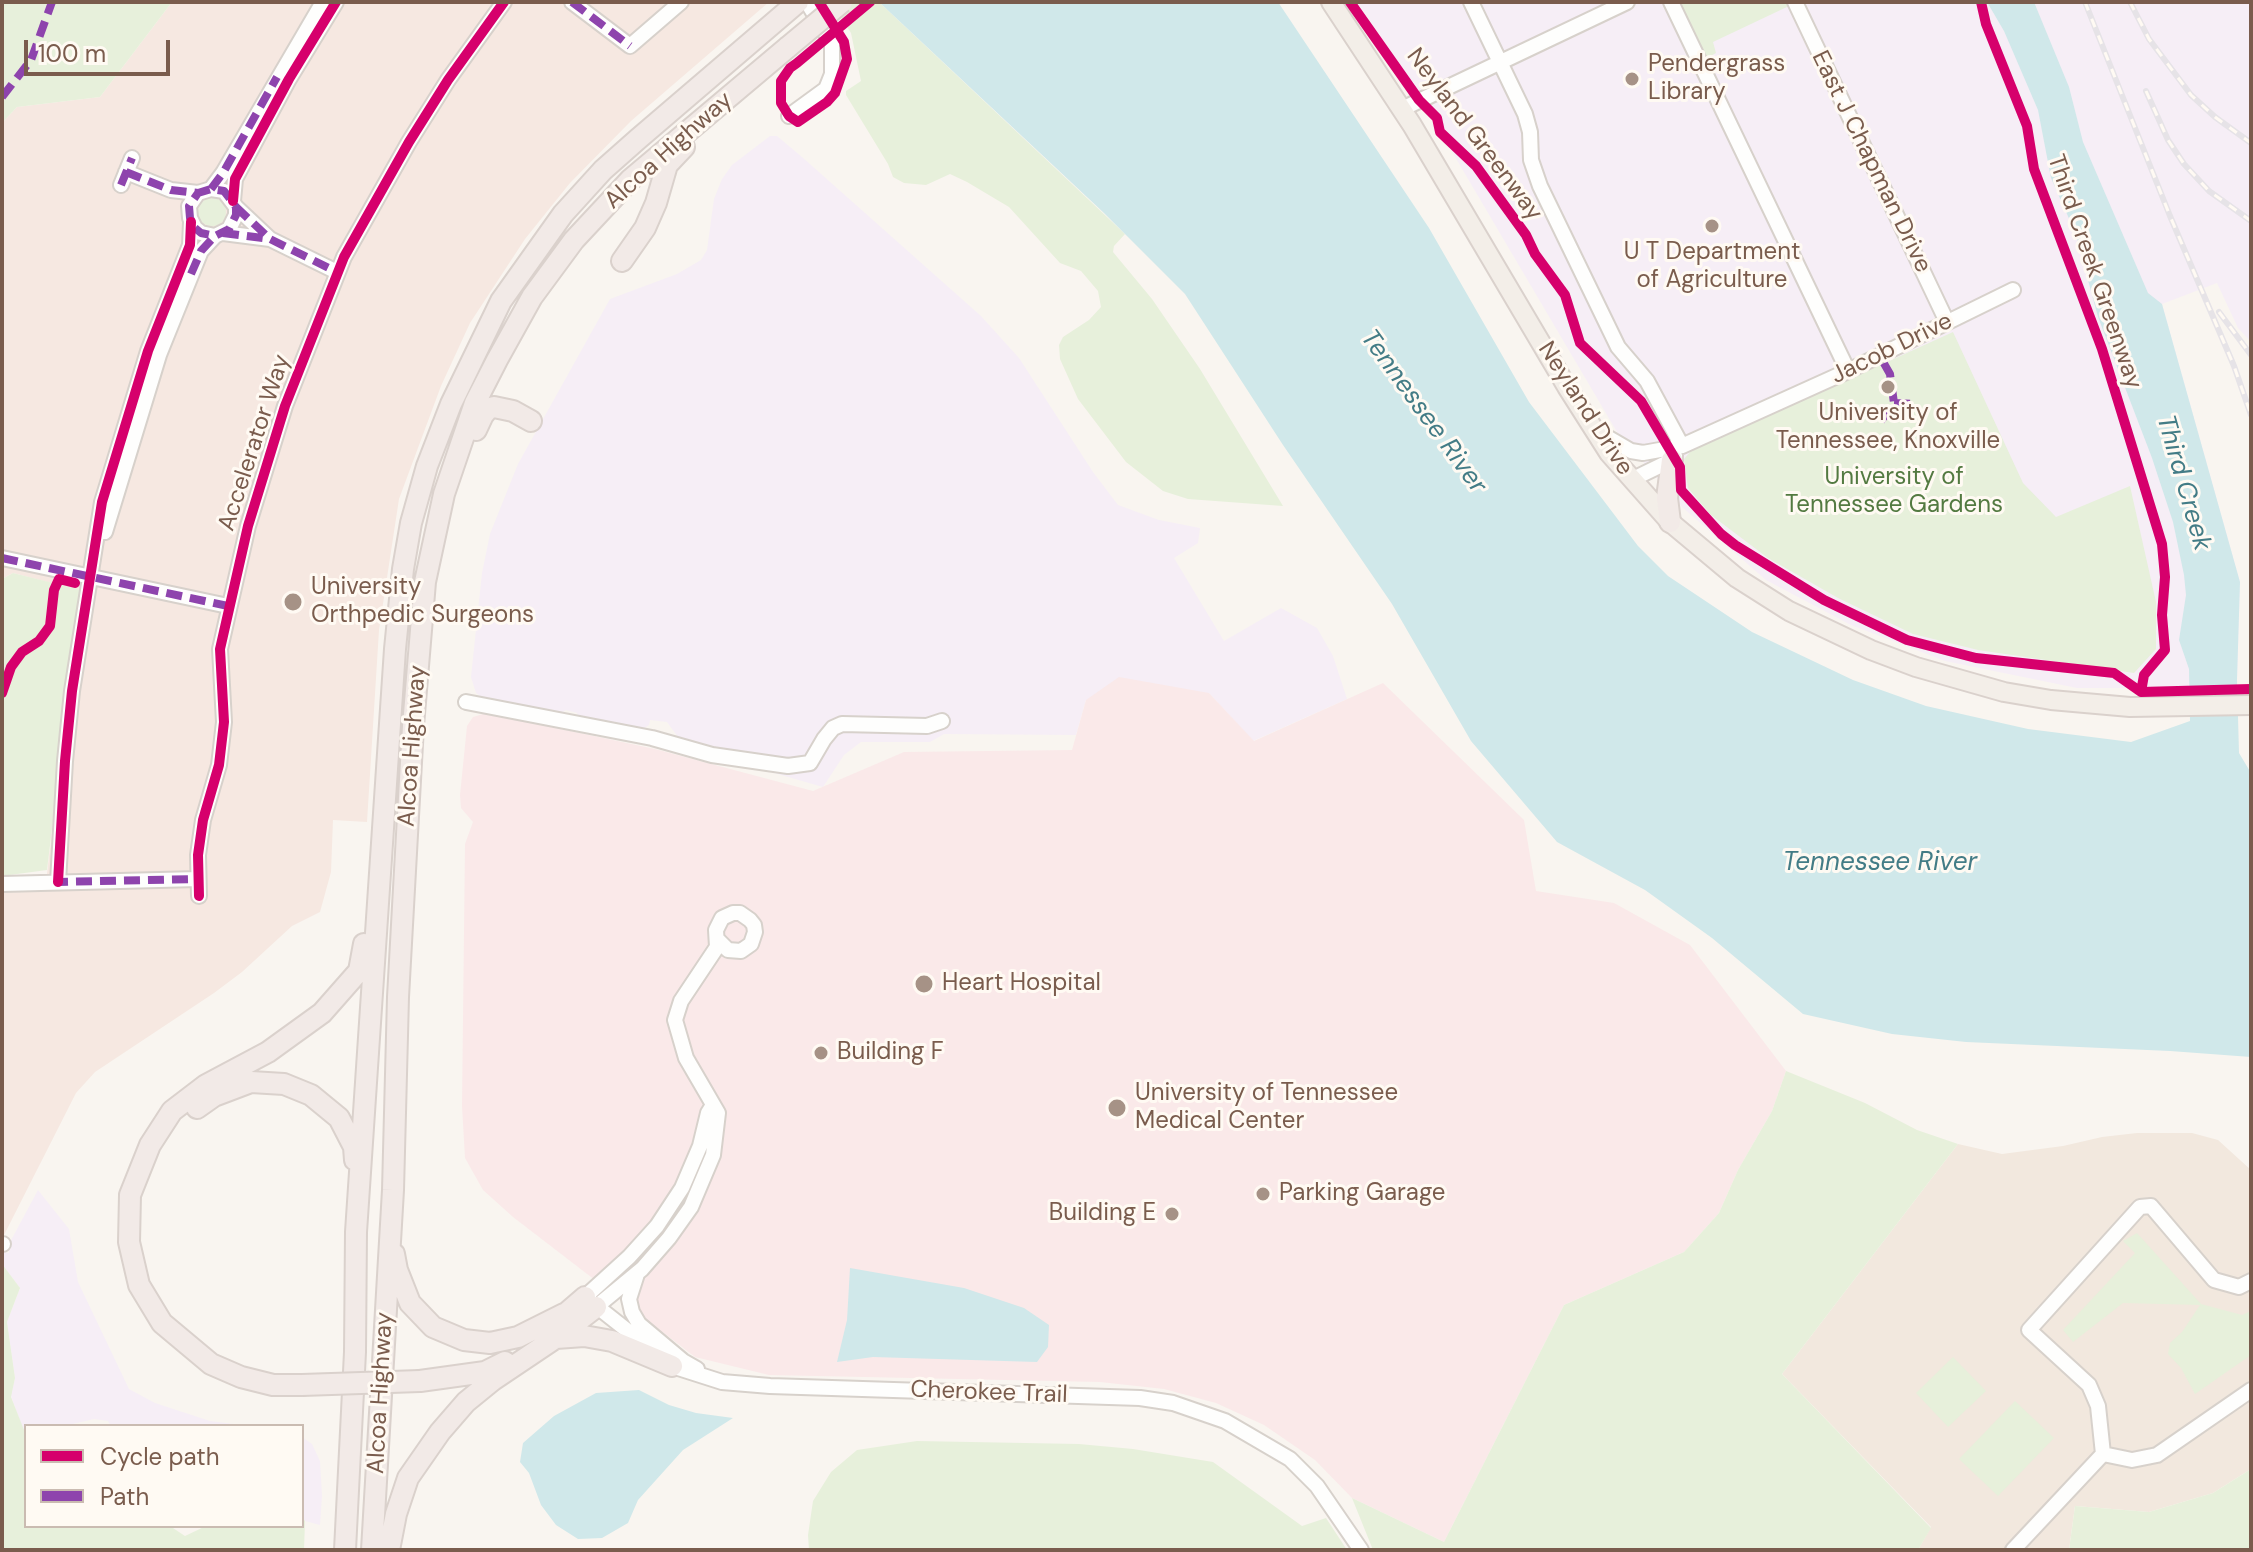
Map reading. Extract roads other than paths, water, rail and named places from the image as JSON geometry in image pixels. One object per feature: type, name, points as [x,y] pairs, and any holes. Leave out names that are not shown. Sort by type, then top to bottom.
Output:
[{"type":"highway","name":"Alcoa Highway","points":[[345,1550],[359,1188],[395,649],[411,523],[427,466],[451,404],[501,301],[563,214],[603,170],[798,2]]},
{"type":"highway","name":"Alcoa Highway","points":[[372,1550],[390,1235],[402,918],[418,663],[425,582],[444,494],[475,403],[532,297],[574,240],[630,180],[842,2]]},
{"type":"highway","points":[[622,261],[645,228],[667,165],[688,142],[755,86],[762,70]]},
{"type":"highway","points":[[418,663],[457,484],[477,428],[488,409],[494,407],[513,411],[531,421]]},
{"type":"highway","points":[[1670,522],[1667,498],[1677,453]]},
{"type":"highway","points":[[388,753],[372,904],[359,971],[322,1013],[268,1052],[206,1085],[172,1111],[150,1145],[130,1195],[129,1242],[139,1285],[162,1323],[211,1364],[241,1377],[273,1385],[302,1378],[485,1372],[557,1337],[584,1336],[612,1341],[672,1366]]},
{"type":"highway","points":[[302,1378],[246,1365],[218,1353],[172,1315],[151,1280],[142,1241],[143,1198],[161,1152],[182,1120],[214,1096],[251,1082],[284,1084],[311,1095],[339,1118],[354,1147],[359,1188]]},
{"type":"highway","points":[[390,1235],[397,1270],[410,1303],[433,1327],[464,1340],[490,1343],[518,1337],[591,1302]]},
{"type":"highway","points":[[389,1550],[396,1514],[408,1478],[440,1432],[466,1402],[557,1337],[591,1302]]},
{"type":"highway","points":[[420,1374],[481,1362],[546,1331],[564,1314]]},
{"type":"main road","name":"Neyland Drive","points":[[1331,2],[1402,109],[1592,428],[1631,480],[1670,522],[1737,578],[1789,611],[1871,650],[1916,667],[2004,692],[2130,707],[2251,705]]},
{"type":"street","points":[[58,882],[69,719],[102,502],[148,351],[190,245],[189,206],[223,173],[323,2]]},
{"type":"street","points":[[93,572],[159,355],[201,251],[234,222],[235,179],[289,79],[336,2]]},
{"type":"street","name":"Accelerator Way","points":[[199,896],[203,820],[219,765],[224,722],[220,649],[228,606],[263,473],[287,399],[337,272],[409,142],[448,80],[504,2]]},
{"type":"street","points":[[572,2],[630,46],[681,2]]},
{"type":"street","points":[[789,116],[826,89],[832,74],[832,44],[807,2]]},
{"type":"street","points":[[1471,2],[1527,121],[1531,160],[1538,181],[1618,347],[1647,381],[1677,453]]},
{"type":"street","points":[[1402,109],[1627,2]]},
{"type":"street","points":[[1671,2],[1848,371]]},
{"type":"street","name":"East J Chapman Drive","points":[[1795,2],[1947,322]]},
{"type":"street","points":[[127,171],[171,190],[224,191],[270,239],[337,272]]},
{"type":"street","points":[[171,190],[201,233],[270,239]]},
{"type":"street","name":"Jacob Drive","points":[[1631,480],[1677,453],[2013,290]]},
{"type":"street","name":"Jacob Drive","points":[[1592,428],[1631,451],[1677,453]]},
{"type":"street","points":[[2,558],[93,572],[228,606]]},
{"type":"street","points":[[466,702],[652,738],[712,755],[788,766],[810,763],[833,728],[842,724],[927,726],[942,721]]},
{"type":"street","points":[[2,884],[198,879]]},
{"type":"street","points":[[591,1302],[637,1273],[669,1238],[691,1207],[716,1142],[718,1113],[686,1058],[678,1033],[688,1005],[723,945]]},
{"type":"street","points":[[591,1302],[682,1188],[713,1105]]},
{"type":"street","points":[[2013,1550],[2103,1454],[2098,1406],[2089,1385],[2029,1330],[2140,1207],[2151,1206],[2214,1280],[2239,1287],[2251,1281]]},
{"type":"street","points":[[637,1273],[629,1299],[639,1324],[683,1361],[722,1382]]},
{"type":"street","name":"Cherokee Trail","points":[[591,1302],[672,1366],[722,1382],[808,1388],[1140,1398],[1173,1403],[1225,1421],[1290,1459],[1317,1486],[1361,1550]]},
{"type":"street","points":[[2103,1454],[2132,1460],[2157,1455],[2251,1390]]},
{"type":"water","name":"Tennessee River","points":[[879,2],[1278,2],[1429,228],[1529,402],[1638,546],[1668,576],[1752,632],[1853,680],[1926,706],[2028,729],[2131,742],[2190,721],[2189,669],[2179,640],[2186,595],[2184,575],[2173,522],[2152,458],[2098,317],[2075,232],[2051,178],[2038,110],[2004,31],[1987,2],[2034,2],[2069,87],[2083,142],[2148,293],[2162,304],[2240,582],[2237,680],[2239,753],[2251,773],[2251,1057],[1966,1042],[1892,1034],[1803,1014],[1712,938],[1645,890],[1557,842],[1471,741],[1392,604],[1185,294],[1104,213]]},
{"type":"water","points":[[850,1268],[964,1288],[1024,1308],[1049,1325],[1048,1347],[1037,1362],[873,1357],[837,1362],[847,1320]]},
{"type":"water","points":[[639,1390],[669,1405],[696,1413],[733,1418],[683,1450],[638,1500],[628,1523],[602,1538],[578,1539],[556,1525],[541,1505],[529,1473],[520,1462],[523,1443],[554,1416],[596,1393]]},
{"type":"railway","points":[[2085,2],[2170,216],[2234,366],[2251,415]]},
{"type":"railway","points":[[2130,2],[2149,39],[2191,95],[2251,143]]},
{"type":"railway","points":[[2146,91],[2168,140],[2184,164],[2209,191],[2251,221]]},
{"type":"railway","points":[[2219,312],[2251,355]]},
{"type":"place","name":"Pendergrass Library","points":[[1632,79]]},
{"type":"place","name":"U T Department of Agriculture","points":[[1712,226]]},
{"type":"place","name":"University of Tennessee, Knoxville","points":[[1888,387]]},
{"type":"place","name":"University Orthpedic Surgeons","points":[[293,602]]},
{"type":"place","name":"Heart Hospital","points":[[924,984]]},
{"type":"place","name":"Building F","points":[[821,1053]]},
{"type":"place","name":"University of Tennessee Medical Center","points":[[1117,1108]]},
{"type":"place","name":"Parking Garage","points":[[1263,1194]]},
{"type":"place","name":"Building E","points":[[1172,1214]]},
{"type":"park label","name":"University of Tennessee Gardens","points":[[1894,492]]},
{"type":"water label","name":"Third Creek","points":[[2183,483]]}]
